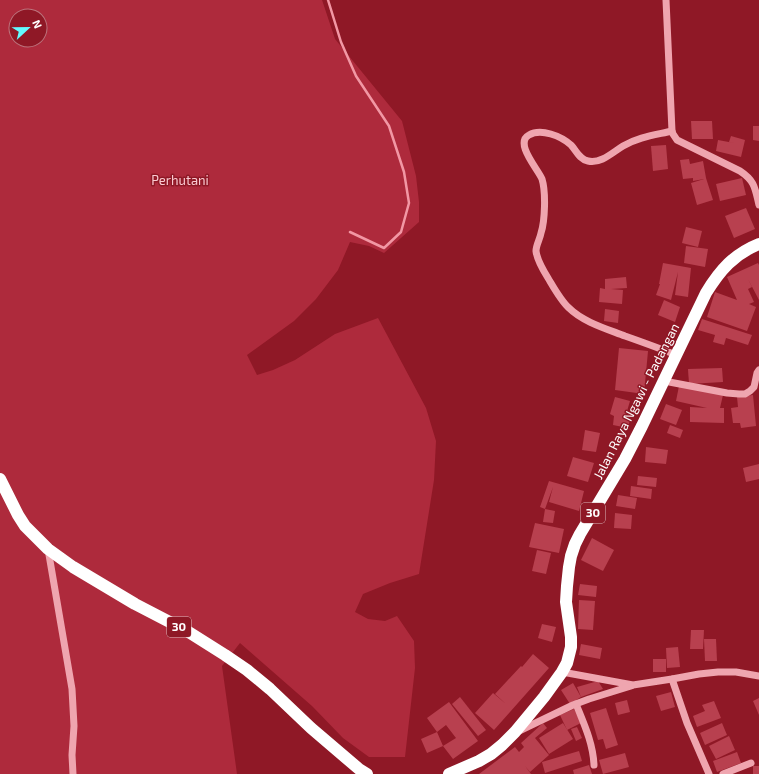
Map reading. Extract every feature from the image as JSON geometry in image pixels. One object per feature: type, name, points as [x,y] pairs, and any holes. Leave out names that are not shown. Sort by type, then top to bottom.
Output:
[{"type":"highway","name":"Jalan Raya Ngawi - Padangan","points":[[449,774],[469,766],[502,746],[544,698],[562,672],[567,663],[571,637],[566,602],[569,567],[571,556],[580,534],[642,426],[706,293],[722,269],[742,252],[758,243]]},
{"type":"highway","name":"30","points":[[0,479],[25,526],[48,549],[73,567],[135,604],[187,631],[247,670],[270,689],[311,728],[359,769],[367,774]]},
{"type":"street","points":[[666,0],[672,131],[675,138],[740,171],[749,178],[755,187],[759,205]]},
{"type":"street","points":[[672,131],[638,139],[625,145],[605,158],[596,161],[585,160],[571,145],[560,137],[547,133],[536,132],[529,135],[525,138],[524,143],[528,156],[539,173],[544,188],[542,232],[536,252],[554,289],[569,308],[585,320],[676,355]]},
{"type":"street","points":[[664,381],[727,393],[745,394],[754,387],[756,373],[759,370]]},
{"type":"street","points":[[48,549],[72,689],[74,726],[72,755],[73,774]]},
{"type":"street","points":[[562,672],[633,685]]},
{"type":"street","points":[[515,732],[576,704],[633,685],[718,672],[736,672],[759,676]]},
{"type":"street","points":[[672,679],[687,724],[709,774]]},
{"type":"street","points":[[576,704],[591,743],[594,755],[594,765]]},
{"type":"street","points":[[723,774],[751,763]]},
{"type":"green space","name":"Perhutani","points":[[0,0],[322,0],[335,39],[402,121],[416,176],[419,202],[419,222],[384,253],[369,246],[350,242],[338,270],[316,299],[294,321],[247,355],[257,375],[273,370],[295,360],[335,334],[378,318],[426,408],[436,441],[434,480],[419,574],[390,583],[363,594],[355,612],[368,619],[385,621],[397,616],[414,641],[415,668],[405,757],[369,757],[343,738],[312,706],[240,643],[222,666],[237,774],[0,774]]},
{"type":"building","points":[[691,121],[712,121],[713,139],[692,139]]},
{"type":"building","points":[[753,126],[759,126],[759,141],[753,140]]},
{"type":"building","points":[[731,136],[745,140],[741,157],[716,151],[718,140],[734,143],[729,142]]},
{"type":"building","points":[[666,145],[668,169],[653,171],[651,146]]},
{"type":"building","points":[[689,159],[690,164],[703,161],[706,178],[713,200],[697,205],[691,183],[704,179],[693,181],[693,178],[683,179],[680,160]]},
{"type":"building","points":[[742,178],[746,195],[720,201],[716,184]]},
{"type":"building","points":[[746,208],[755,229],[734,238],[725,216]]},
{"type":"building","points":[[686,227],[702,231],[698,247],[682,243]]},
{"type":"building","points":[[686,246],[708,249],[705,267],[684,263]]},
{"type":"building","points":[[663,263],[691,268],[688,297],[675,295],[678,272],[671,300],[656,295],[660,284]]},
{"type":"building","points":[[758,263],[759,300],[748,279],[752,287],[748,289],[754,302],[749,304],[756,307],[747,331],[707,317],[715,292],[737,300],[727,277]]},
{"type":"building","points":[[626,277],[627,288],[611,289],[623,290],[622,304],[599,302],[600,288],[605,289],[605,279]]},
{"type":"building","points":[[664,300],[680,307],[675,322],[658,315]]},
{"type":"building","points":[[605,309],[619,311],[618,323],[604,321]]},
{"type":"building","points":[[702,319],[752,335],[748,345],[726,338],[724,345],[713,342],[715,335],[698,330]]},
{"type":"building","points":[[619,348],[648,351],[644,394],[615,390]]},
{"type":"building","points":[[722,368],[723,382],[689,384],[688,369]]},
{"type":"building","points":[[679,386],[723,395],[720,408],[724,408],[724,423],[690,422],[690,407],[707,408],[676,401]]},
{"type":"building","points":[[753,395],[756,426],[741,428],[740,423],[733,423],[731,408],[738,407],[737,397]]},
{"type":"building","points":[[615,397],[630,401],[625,418],[630,419],[628,428],[613,425],[614,416],[610,414]]},
{"type":"building","points":[[666,404],[682,410],[676,425],[660,419]]},
{"type":"building","points":[[670,425],[683,430],[680,438],[667,433]]},
{"type":"building","points":[[585,430],[600,433],[596,452],[582,450]]},
{"type":"building","points":[[646,447],[668,450],[666,464],[645,462]]},
{"type":"building","points":[[573,457],[594,463],[588,482],[567,476]]},
{"type":"building","points":[[759,464],[759,479],[746,482],[743,468]]},
{"type":"building","points":[[638,476],[657,478],[656,487],[637,485]]},
{"type":"building","points":[[549,481],[584,491],[579,511],[549,502],[553,487],[545,509],[540,507]]},
{"type":"building","points":[[631,486],[652,489],[651,499],[630,496]]},
{"type":"building","points":[[618,495],[637,498],[635,509],[616,506]]},
{"type":"building","points":[[545,509],[555,511],[553,523],[543,522]]},
{"type":"building","points":[[615,513],[632,515],[631,529],[614,528]]},
{"type":"building","points":[[535,523],[564,529],[559,553],[529,547]]},
{"type":"building","points":[[592,538],[614,550],[603,571],[581,560]]},
{"type":"building","points":[[537,550],[551,553],[546,574],[532,571]]},
{"type":"building","points":[[580,584],[597,586],[596,597],[578,595]]},
{"type":"building","points":[[579,600],[595,601],[593,630],[578,629]]},
{"type":"building","points":[[542,624],[556,627],[552,642],[538,638]]},
{"type":"building","points":[[691,630],[704,630],[703,649],[690,649]]},
{"type":"building","points":[[704,639],[716,639],[717,661],[705,661]]},
{"type":"building","points":[[581,644],[602,648],[600,659],[579,655]]},
{"type":"building","points":[[678,647],[680,667],[667,668],[666,648]]},
{"type":"building","points":[[533,654],[549,668],[494,730],[475,713],[493,693],[506,704],[495,694]]},
{"type":"building","points":[[653,659],[666,659],[666,672],[653,672]]},
{"type":"building","points":[[598,681],[603,689],[581,697],[577,687]]},
{"type":"building","points":[[573,683],[581,697],[570,704],[561,690]]},
{"type":"building","points":[[671,692],[675,707],[661,711],[656,696]]},
{"type":"building","points":[[460,697],[486,730],[478,736],[452,704]]},
{"type":"building","points":[[759,698],[759,715],[753,701]]},
{"type":"building","points":[[627,700],[630,712],[618,715],[615,703]]},
{"type":"building","points":[[714,701],[721,718],[697,727],[693,716],[705,711],[702,705]]},
{"type":"building","points":[[449,702],[478,741],[453,759],[443,746],[456,738],[446,725],[437,732],[427,718]]},
{"type":"building","points":[[606,708],[618,745],[606,749],[603,739],[598,740],[590,713]]},
{"type":"building","points":[[574,709],[581,723],[567,730],[560,715]]},
{"type":"building","points":[[543,723],[547,728],[535,738],[549,755],[530,772],[525,766],[531,774],[479,774],[515,747],[519,752],[524,747],[521,743]]},
{"type":"building","points":[[563,723],[573,739],[549,754],[539,738]]},
{"type":"building","points":[[722,723],[727,735],[705,745],[700,733]]},
{"type":"building","points":[[577,727],[582,738],[576,741],[571,729]]},
{"type":"building","points":[[437,732],[443,746],[427,753],[421,739]]},
{"type":"building","points":[[729,736],[735,750],[716,759],[709,746]]},
{"type":"building","points":[[579,751],[582,761],[545,773],[542,762]]},
{"type":"building","points":[[737,752],[741,763],[717,772],[713,761]]},
{"type":"building","points":[[625,753],[629,767],[603,774],[599,760]]},
{"type":"building","points":[[589,765],[592,774],[574,774],[573,770]]},
{"type":"building","points":[[753,766],[759,766],[759,774],[753,774]]},
{"type":"waterway","points":[[328,0],[341,42],[356,76],[389,126],[404,172],[409,203],[401,232],[384,248],[350,232]]}]
